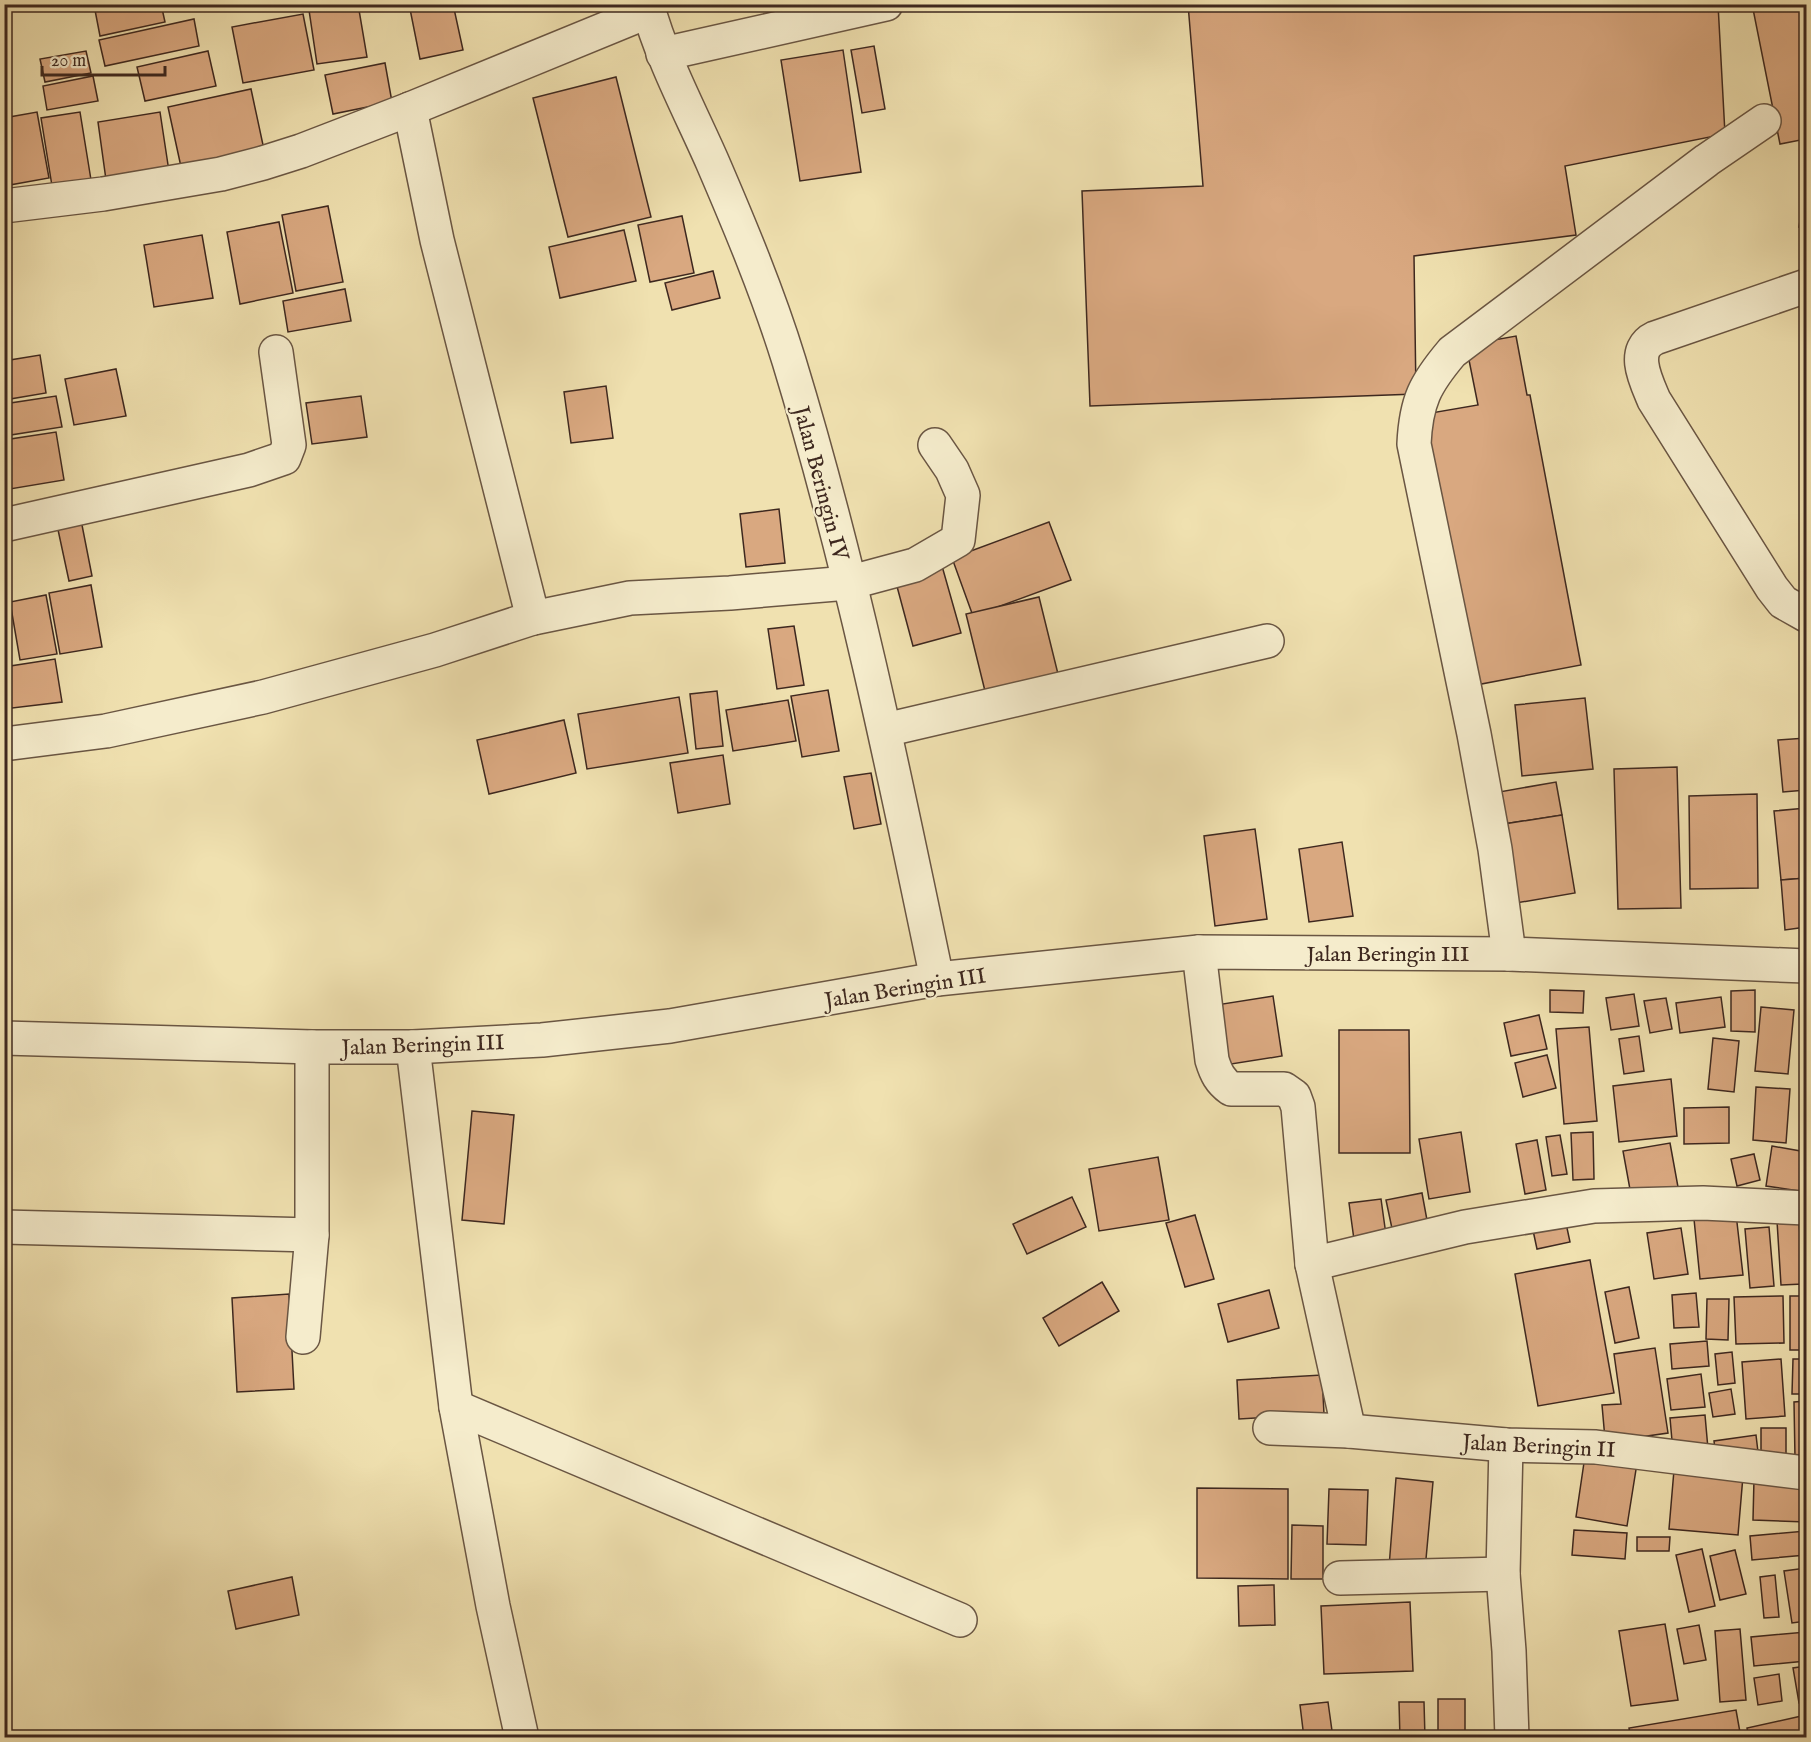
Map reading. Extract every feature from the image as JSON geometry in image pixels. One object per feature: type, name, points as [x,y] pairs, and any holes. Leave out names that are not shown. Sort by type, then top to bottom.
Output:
[{"type":"street","points":[[663,54],[886,4]]},
{"type":"street","points":[[4,207],[103,194],[221,174],[301,151],[410,109],[648,8]]},
{"type":"street","name":"Jalan Beringin IV","points":[[648,8],[663,54],[711,159],[751,255],[785,350],[817,462],[885,730],[937,979]]},
{"type":"street","points":[[410,109],[437,240],[533,618]]},
{"type":"street","points":[[1509,954],[1495,849],[1474,734],[1414,444],[1415,419],[1420,401],[1431,377],[1452,352],[1707,160],[1764,121]]},
{"type":"street","points":[[1806,286],[1655,338],[1644,348],[1641,365],[1654,400],[1772,588],[1783,602],[1806,615]]},
{"type":"street","points":[[4,525],[249,470],[284,458],[289,451],[289,444],[276,352]]},
{"type":"street","points":[[4,744],[106,731],[263,697],[435,650],[533,618],[630,598],[730,593],[848,583],[915,565],[958,540],[963,495],[952,470],[935,445]]},
{"type":"street","points":[[885,730],[1266,641]]},
{"type":"street","points":[[1199,952],[1212,1060],[1216,1073],[1224,1084],[1232,1089],[1284,1089],[1294,1096],[1298,1107],[1312,1264],[1349,1431]]},
{"type":"street","name":"Jalan Beringin III","points":[[4,1038],[312,1047],[413,1047],[542,1040],[670,1026],[937,979],[1199,952],[1509,954],[1806,966]]},
{"type":"street","points":[[303,1337],[312,1235],[312,1047]]},
{"type":"street","points":[[413,1047],[456,1407],[493,1606],[522,1737]]},
{"type":"street","points":[[1312,1264],[1465,1227],[1594,1206],[1703,1203],[1806,1208]]},
{"type":"street","points":[[4,1227],[312,1235]]},
{"type":"street","points":[[456,1407],[960,1620]]},
{"type":"street","name":"Jalan Beringin II","points":[[1270,1428],[1349,1431],[1506,1445],[1605,1448],[1806,1473]]},
{"type":"street","points":[[1506,1445],[1503,1574],[1512,1737]]},
{"type":"street","points":[[1340,1578],[1503,1574]]},
{"type":"building","points":[[161,4],[165,22],[100,36],[94,5]]},
{"type":"building","points":[[194,4],[222,4],[222,6],[195,10]]},
{"type":"building","points":[[358,4],[367,57],[317,64],[309,10]]},
{"type":"building","points":[[409,4],[453,4],[463,50],[420,59]]},
{"type":"building","points":[[1188,4],[1718,4],[1725,134],[1565,166],[1576,235],[1414,256],[1416,394],[1090,406],[1082,191],[1203,186]]},
{"type":"building","points":[[1752,4],[1806,4],[1806,139],[1780,144]]},
{"type":"building","points":[[303,14],[314,70],[243,83],[232,27]]},
{"type":"building","points":[[194,19],[199,46],[105,66],[99,40]]},
{"type":"building","points":[[874,46],[885,109],[862,113],[851,50]]},
{"type":"building","points":[[843,50],[861,172],[800,181],[781,60]]},
{"type":"building","points":[[86,51],[91,73],[45,82],[40,59]]},
{"type":"building","points":[[208,51],[216,86],[145,101],[137,67]]},
{"type":"building","points":[[385,63],[392,102],[333,114],[325,75]]},
{"type":"building","points":[[93,76],[98,101],[47,110],[43,86]]},
{"type":"building","points":[[616,77],[651,217],[568,237],[533,98]]},
{"type":"building","points":[[251,89],[266,159],[183,176],[168,107]]},
{"type":"building","points":[[37,112],[49,178],[4,186],[4,118]]},
{"type":"building","points":[[80,112],[92,186],[53,192],[41,118]]},
{"type":"building","points":[[160,112],[170,178],[107,187],[98,122]]},
{"type":"building","points":[[1806,188],[1806,228],[1799,227]]},
{"type":"building","points":[[328,206],[343,282],[296,291],[282,215]]},
{"type":"building","points":[[682,216],[694,273],[650,282],[638,225]]},
{"type":"building","points":[[279,222],[293,293],[240,304],[227,232]]},
{"type":"building","points":[[624,230],[636,281],[560,298],[549,247]]},
{"type":"building","points":[[202,235],[213,298],[154,307],[144,245]]},
{"type":"building","points":[[713,271],[720,298],[672,310],[665,283]]},
{"type":"building","points":[[345,289],[351,321],[288,332],[283,301]]},
{"type":"building","points":[[1516,336],[1527,395],[1530,395],[1581,665],[1476,685],[1425,414],[1478,405],[1466,345]]},
{"type":"building","points":[[40,355],[46,393],[4,400],[4,361]]},
{"type":"building","points":[[116,369],[126,416],[74,425],[65,379]]},
{"type":"building","points":[[606,386],[613,438],[571,443],[564,392]]},
{"type":"building","points":[[56,396],[62,427],[4,436],[4,404]]},
{"type":"building","points":[[361,396],[367,437],[312,444],[306,403]]},
{"type":"building","points":[[56,432],[64,480],[10,489],[4,457],[4,440]]},
{"type":"building","points":[[779,509],[785,563],[746,567],[740,514]]},
{"type":"building","points":[[81,520],[92,576],[69,581],[57,525]]},
{"type":"building","points":[[1049,522],[1071,580],[973,616],[952,558]]},
{"type":"building","points":[[942,566],[961,633],[913,646],[895,579]]},
{"type":"building","points":[[91,585],[102,647],[60,654],[49,593]]},
{"type":"building","points":[[46,595],[57,654],[20,660],[10,602]]},
{"type":"building","points":[[1039,597],[1058,674],[985,691],[966,614]]},
{"type":"building","points":[[794,626],[804,685],[777,689],[768,629]]},
{"type":"building","points":[[1806,633],[1806,689],[1802,634]]},
{"type":"building","points":[[55,659],[62,702],[4,709],[4,667]]},
{"type":"building","points":[[828,690],[839,751],[802,757],[791,696]]},
{"type":"building","points":[[717,691],[723,746],[696,749],[690,694]]},
{"type":"building","points":[[679,697],[688,753],[587,769],[578,714]]},
{"type":"building","points":[[1585,698],[1593,769],[1522,776],[1515,705]]},
{"type":"building","points":[[788,700],[796,741],[733,751],[726,710]]},
{"type":"building","points":[[564,720],[576,773],[489,794],[477,740]]},
{"type":"building","points":[[1806,738],[1806,790],[1783,792],[1778,740]]},
{"type":"building","points":[[723,755],[730,804],[678,813],[670,763]]},
{"type":"building","points":[[1677,767],[1681,908],[1618,909],[1614,769]]},
{"type":"building","points":[[871,773],[881,824],[854,829],[844,777]]},
{"type":"building","points":[[1556,782],[1562,815],[1504,824],[1499,792]]},
{"type":"building","points":[[1757,794],[1758,888],[1690,889],[1689,796]]},
{"type":"building","points":[[1806,808],[1806,878],[1781,880],[1774,811]]},
{"type":"building","points":[[1562,815],[1575,893],[1516,903],[1504,824]]},
{"type":"building","points":[[1255,829],[1267,919],[1215,926],[1204,836]]},
{"type":"building","points":[[1342,842],[1353,916],[1309,922],[1299,849]]},
{"type":"building","points":[[1806,878],[1806,927],[1785,930],[1781,880]]},
{"type":"building","points":[[1550,990],[1584,991],[1583,1013],[1550,1012]]},
{"type":"building","points":[[1755,990],[1755,1032],[1731,1031],[1731,991]]},
{"type":"building","points":[[1634,994],[1639,1026],[1611,1030],[1606,998]]},
{"type":"building","points":[[1273,996],[1282,1056],[1225,1065],[1216,1005]]},
{"type":"building","points":[[1721,997],[1725,1027],[1680,1033],[1676,1003]]},
{"type":"building","points":[[1666,998],[1672,1029],[1650,1033],[1644,1001]]},
{"type":"building","points":[[1761,1007],[1794,1010],[1788,1074],[1755,1071]]},
{"type":"building","points":[[1539,1015],[1547,1049],[1511,1056],[1504,1023]]},
{"type":"building","points":[[1589,1027],[1597,1121],[1564,1124],[1556,1029]]},
{"type":"building","points":[[1339,1030],[1409,1030],[1410,1153],[1339,1153]]},
{"type":"building","points":[[1639,1036],[1644,1071],[1624,1074],[1619,1039]]},
{"type":"building","points":[[1713,1038],[1739,1041],[1734,1092],[1708,1089]]},
{"type":"building","points":[[1547,1055],[1556,1088],[1523,1097],[1515,1063]]},
{"type":"building","points":[[1671,1079],[1677,1136],[1619,1142],[1613,1086]]},
{"type":"building","points":[[1756,1087],[1790,1089],[1786,1143],[1753,1140]]},
{"type":"building","points":[[1729,1107],[1729,1143],[1684,1144],[1684,1108]]},
{"type":"building","points":[[472,1111],[514,1115],[504,1224],[462,1220]]},
{"type":"building","points":[[1461,1132],[1470,1192],[1429,1199],[1419,1139]]},
{"type":"building","points":[[1593,1132],[1594,1179],[1573,1180],[1571,1133]]},
{"type":"building","points":[[1560,1135],[1567,1174],[1552,1176],[1546,1137]]},
{"type":"building","points":[[1537,1140],[1546,1190],[1525,1194],[1516,1144]]},
{"type":"building","points":[[1670,1143],[1678,1187],[1631,1195],[1623,1151]]},
{"type":"building","points":[[1772,1146],[1806,1152],[1806,1192],[1766,1186]]},
{"type":"building","points":[[1754,1154],[1760,1180],[1737,1186],[1731,1159]]},
{"type":"building","points":[[1158,1157],[1169,1220],[1099,1231],[1089,1169]]},
{"type":"building","points":[[1422,1193],[1429,1231],[1394,1238],[1386,1200]]},
{"type":"building","points":[[1072,1197],[1086,1227],[1027,1254],[1013,1224]]},
{"type":"building","points":[[1381,1199],[1387,1242],[1355,1247],[1349,1203]]},
{"type":"building","points":[[1735,1205],[1743,1275],[1700,1279],[1693,1209]]},
{"type":"building","points":[[1564,1214],[1570,1242],[1537,1249],[1531,1221]]},
{"type":"building","points":[[1195,1215],[1214,1279],[1185,1287],[1166,1223]]},
{"type":"building","points":[[1799,1220],[1803,1284],[1781,1285],[1777,1221]]},
{"type":"building","points":[[1769,1227],[1774,1286],[1750,1288],[1745,1229]]},
{"type":"building","points":[[1681,1228],[1688,1274],[1654,1279],[1647,1233]]},
{"type":"building","points":[[1590,1260],[1614,1393],[1538,1406],[1515,1274]]},
{"type":"building","points":[[1102,1282],[1119,1311],[1059,1346],[1043,1318]]},
{"type":"building","points":[[1629,1287],[1639,1338],[1615,1343],[1605,1292]]},
{"type":"building","points":[[1269,1290],[1279,1328],[1228,1342],[1218,1304]]},
{"type":"building","points":[[1696,1293],[1699,1327],[1674,1328],[1672,1295]]},
{"type":"building","points":[[289,1294],[294,1389],[237,1392],[232,1298]]},
{"type":"building","points":[[1783,1296],[1784,1343],[1736,1344],[1734,1297]]},
{"type":"building","points":[[1790,1296],[1806,1296],[1806,1350],[1790,1350]]},
{"type":"building","points":[[1707,1299],[1729,1299],[1728,1340],[1706,1339]]},
{"type":"building","points":[[1707,1341],[1709,1366],[1672,1369],[1670,1344]]},
{"type":"building","points":[[1655,1348],[1668,1433],[1626,1439],[1605,1439],[1602,1405],[1621,1404],[1614,1354]]},
{"type":"building","points":[[1732,1352],[1735,1383],[1718,1385],[1715,1354]]},
{"type":"building","points":[[1781,1359],[1785,1416],[1746,1419],[1742,1362]]},
{"type":"building","points":[[1793,1359],[1806,1359],[1806,1394],[1792,1394]]},
{"type":"building","points":[[1701,1374],[1705,1407],[1671,1410],[1667,1379]]},
{"type":"building","points":[[1322,1375],[1324,1414],[1239,1419],[1237,1380]]},
{"type":"building","points":[[1731,1389],[1735,1414],[1713,1417],[1709,1393]]},
{"type":"building","points":[[1806,1401],[1806,1457],[1795,1458],[1794,1402]]},
{"type":"building","points":[[1705,1415],[1708,1449],[1673,1452],[1670,1418]]},
{"type":"building","points":[[1761,1428],[1786,1428],[1786,1459],[1761,1459]]},
{"type":"building","points":[[1756,1435],[1758,1452],[1716,1457],[1714,1441]]},
{"type":"building","points":[[1586,1449],[1638,1457],[1627,1526],[1576,1517]]},
{"type":"building","points":[[1674,1470],[1743,1476],[1738,1535],[1669,1529]]},
{"type":"building","points":[[1396,1478],[1433,1482],[1425,1570],[1389,1567]]},
{"type":"building","points":[[1754,1479],[1806,1481],[1806,1522],[1753,1520]]},
{"type":"building","points":[[1197,1488],[1288,1489],[1288,1579],[1197,1578]]},
{"type":"building","points":[[1329,1489],[1368,1490],[1366,1545],[1327,1544]]},
{"type":"building","points":[[1292,1525],[1323,1526],[1323,1579],[1291,1579]]},
{"type":"building","points":[[1574,1530],[1627,1533],[1625,1559],[1572,1555]]},
{"type":"building","points":[[1806,1531],[1806,1555],[1752,1560],[1750,1536]]},
{"type":"building","points":[[1637,1537],[1670,1537],[1669,1551],[1637,1551]]},
{"type":"building","points":[[1702,1549],[1715,1606],[1689,1612],[1676,1555]]},
{"type":"building","points":[[1735,1550],[1746,1594],[1720,1600],[1710,1556]]},
{"type":"building","points":[[1806,1568],[1806,1621],[1792,1623],[1784,1571]]},
{"type":"building","points":[[1775,1575],[1779,1617],[1764,1618],[1760,1577]]},
{"type":"building","points":[[292,1577],[299,1615],[236,1629],[228,1591]]},
{"type":"building","points":[[1274,1585],[1275,1625],[1239,1626],[1238,1586]]},
{"type":"building","points":[[1410,1602],[1413,1671],[1324,1674],[1321,1606]]},
{"type":"building","points":[[1665,1624],[1678,1700],[1631,1706],[1619,1631]]},
{"type":"building","points":[[1699,1625],[1706,1660],[1684,1664],[1677,1629]]},
{"type":"building","points":[[1740,1629],[1746,1700],[1720,1702],[1715,1631]]},
{"type":"building","points":[[1806,1632],[1806,1661],[1754,1666],[1751,1637]]},
{"type":"building","points":[[1806,1666],[1806,1702],[1799,1703],[1793,1668]]},
{"type":"building","points":[[1779,1674],[1782,1701],[1758,1705],[1754,1678]]},
{"type":"building","points":[[1438,1699],[1465,1699],[1465,1738],[1438,1738]]},
{"type":"building","points":[[1328,1702],[1333,1738],[1304,1738],[1300,1705]]},
{"type":"building","points":[[1399,1702],[1424,1702],[1425,1738],[1400,1738]]},
{"type":"building","points":[[1736,1710],[1741,1738],[1631,1738],[1629,1728]]},
{"type":"building","points":[[1806,1715],[1806,1738],[1749,1738],[1747,1728]]}]
